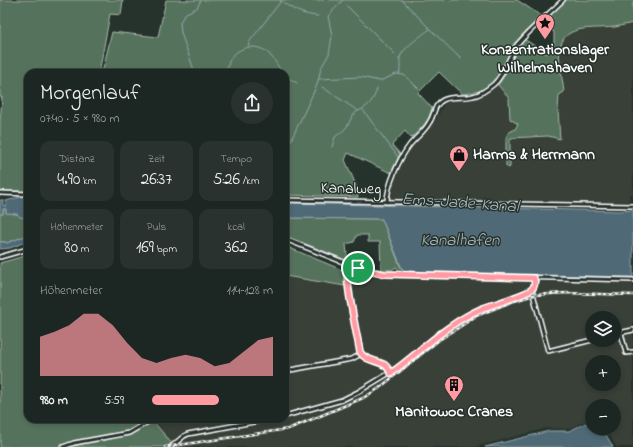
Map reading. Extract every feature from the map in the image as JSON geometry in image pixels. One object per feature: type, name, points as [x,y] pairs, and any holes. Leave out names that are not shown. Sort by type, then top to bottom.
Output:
[{"type":"street","points":[[387,202],[388,190],[402,157],[408,146],[429,123],[438,104],[448,98],[477,95],[493,85],[501,76],[517,46],[534,27],[563,0]]},
{"type":"street","points":[[0,193],[24,194]]},
{"type":"street","name":"Kanalweg","points":[[289,200],[633,206]]},
{"type":"street","points":[[289,241],[348,264],[368,271],[384,274],[633,280]]},
{"type":"street","points":[[0,257],[24,250]]},
{"type":"street","points":[[348,264],[348,282],[361,354],[366,358],[386,366],[391,373]]},
{"type":"street","points":[[534,278],[534,286],[532,290],[548,351],[585,342]]},
{"type":"street","points":[[289,415],[342,400],[391,373],[440,333],[462,319],[480,309],[532,290]]},
{"type":"street","points":[[633,330],[621,333],[626,354],[633,352]]},
{"type":"street","points":[[289,370],[352,359],[361,354]]},
{"type":"street","points":[[64,447],[74,443],[129,433],[146,423]]},
{"type":"street","points":[[172,447],[188,434],[248,423]]},
{"type":"shaded area","points":[[633,0],[633,194],[629,194],[630,205],[394,199],[390,197],[394,180],[405,156],[415,140],[426,131],[436,119],[444,104],[452,99],[474,97],[490,90],[504,77],[512,58],[521,43],[547,54],[554,43],[554,32],[541,22]]},
{"type":"shaded area","points":[[351,273],[376,278],[633,283],[633,447],[617,447],[609,435],[621,435],[621,399],[585,399],[585,421],[568,429],[547,428],[475,447],[171,447],[175,446],[155,423],[289,423],[289,277],[351,288]]},
{"type":"green space","points":[[0,0],[123,0],[121,15],[110,14],[100,69],[24,69],[24,191],[0,191],[0,122],[2,97],[0,97]]},
{"type":"green space","points":[[166,0],[517,0],[543,17],[511,47],[508,60],[503,70],[495,82],[490,86],[478,91],[462,94],[439,72],[418,93],[432,108],[431,113],[424,124],[411,138],[405,131],[392,145],[400,154],[391,173],[348,153],[345,160],[356,185],[358,197],[289,195],[289,69],[103,69],[112,32],[158,37]]},
{"type":"green space","points":[[564,0],[633,0],[633,23],[615,27],[575,31],[562,41],[560,50],[560,64],[564,92],[559,95],[558,110],[560,139],[548,136],[511,138],[509,168],[506,166],[506,138],[508,133],[515,129],[518,124],[510,119],[509,98],[498,85],[524,39],[547,54],[554,43],[554,32],[541,22]]},
{"type":"green space","points":[[3,209],[6,209],[6,213],[17,214],[20,217],[24,218],[24,237],[7,243],[0,242],[0,214],[3,214]]},
{"type":"green space","points":[[289,218],[382,219],[400,266],[404,272],[401,273],[396,267],[392,270],[381,270],[380,242],[368,242],[368,235],[357,235],[354,242],[346,244],[347,255],[344,259],[289,238]]},
{"type":"green space","points":[[289,248],[340,269],[345,273],[345,286],[289,277]]},
{"type":"green space","points":[[24,256],[24,423],[144,423],[129,431],[74,441],[57,447],[0,447],[0,263]]},
{"type":"green space","points":[[149,423],[155,423],[173,445],[170,447],[67,447],[75,444],[129,434]]},
{"type":"water","points":[[24,196],[24,218],[20,217],[17,214],[6,213],[6,209],[3,209],[3,214],[0,214],[0,200],[3,200],[3,205],[6,206],[6,201]]},
{"type":"water","name":"Kanalhafen","points":[[289,203],[620,211],[633,210],[633,277],[404,272],[382,219],[289,218]]},
{"type":"water","points":[[24,237],[24,243],[10,248],[0,249],[0,242],[7,243]]},
{"type":"water","points":[[585,423],[585,435],[606,435],[613,447],[485,447],[549,431],[569,431]]},
{"type":"waterway","points":[[194,69],[181,33],[180,22],[186,13],[197,8],[201,0]]},
{"type":"waterway","points":[[248,46],[250,41],[281,1],[280,0]]},
{"type":"waterway","points":[[289,144],[317,85],[321,68],[329,54],[332,36],[328,16],[343,0]]},
{"type":"waterway","points":[[402,0],[429,28]]},
{"type":"waterway","points":[[281,1],[298,12],[318,16]]},
{"type":"waterway","points":[[347,6],[400,59]]},
{"type":"waterway","points":[[399,74],[400,57],[403,52],[414,41],[430,29],[461,59]]},
{"type":"waterway","points":[[228,69],[229,61],[239,50],[250,47],[256,47],[266,51],[280,69]]},
{"type":"waterway","points":[[319,79],[361,77],[380,81],[396,74],[404,75],[418,88]]},
{"type":"waterway","points":[[289,78],[297,83]]},
{"type":"waterway","points":[[322,87],[358,111],[370,102],[377,89]]},
{"type":"waterway","points":[[363,110],[398,157]]},
{"type":"waterway","points":[[332,147],[335,137],[348,125],[358,111]]},
{"type":"railway","points":[[165,447],[288,429],[363,398],[378,389],[439,340],[476,316],[511,302],[534,295],[566,293],[633,295]]},
{"type":"place","name":"Konzentrationslager Wilhelmshaven","points":[[545,40]]},
{"type":"place","name":"Harms & Herrmann","points":[[459,172]]},
{"type":"place","name":"Manitowoc Cranes","points":[[454,402]]},
{"type":"route","points":[[348,264],[358,268],[379,274],[390,275],[534,278],[534,288],[529,292],[480,309],[449,326],[391,373],[386,366],[366,358],[360,352],[347,272],[348,264]]},
{"type":"water label","name":"Ems-Jade-Kanal","points":[[460,203]]}]
